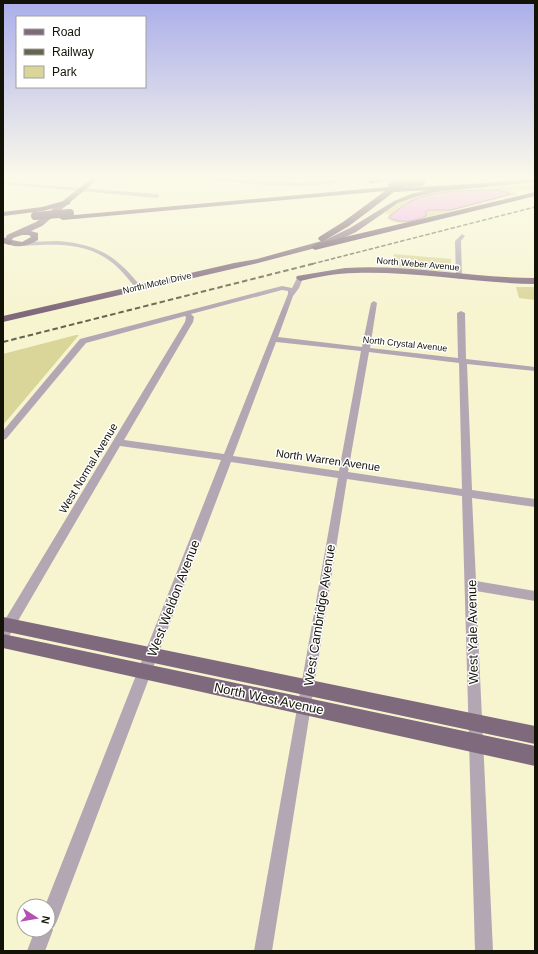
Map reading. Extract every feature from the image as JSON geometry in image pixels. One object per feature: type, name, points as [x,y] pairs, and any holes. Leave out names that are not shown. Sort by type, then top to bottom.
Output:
[{"type":"highway","points":[[313,245],[351,223]]},
{"type":"highway","points":[[313,245],[411,223]]},
{"type":"main road","points":[[21,233],[32,223]]},
{"type":"main road","points":[[6,241],[23,244],[34,240],[34,223]]},
{"type":"main road","name":"North Motel Drive","points":[[3,319],[257,260],[347,234],[364,223]]},
{"type":"main road","points":[[6,241],[10,237],[21,233],[30,233],[35,235]]},
{"type":"main road","name":"North Weber Avenue","points":[[300,278],[327,273],[360,270],[390,270],[459,277],[535,281]]},
{"type":"main road","name":"North West Avenue","points":[[4,631],[148,663],[304,706],[535,756]]},
{"type":"main road","name":"North West Avenue","points":[[148,663],[307,687],[535,734]]},
{"type":"street","points":[[35,235],[55,243]]},
{"type":"street","points":[[459,277],[458,241],[462,236]]},
{"type":"street","points":[[23,244],[55,243],[83,247],[104,254],[114,260],[138,287]]},
{"type":"street","name":"West Weldon Avenue","points":[[56,900],[291,293],[296,288],[300,278]]},
{"type":"street","points":[[3,437],[83,341],[282,288],[289,288],[291,293]]},
{"type":"street","name":"West Cambridge Avenue","points":[[263,951],[343,475],[374,303]]},
{"type":"street","name":"West Yale Avenue","points":[[461,313],[471,584],[474,742],[484,951]]},
{"type":"street","name":"West Normal Avenue","points":[[4,631],[189,322],[190,317],[187,314]]},
{"type":"street","name":"North Crystal Avenue","points":[[274,339],[535,369]]},
{"type":"street","name":"North Warren Avenue","points":[[117,442],[535,503]]},
{"type":"street","points":[[471,584],[535,596]]},
{"type":"street","points":[[36,951],[41,938]]},
{"type":"green space","points":[[394,254],[451,259],[451,272],[393,267]]},
{"type":"green space","points":[[516,287],[535,287],[535,300],[519,298]]},
{"type":"green space","points":[[79,335],[3,425],[3,354]]},
{"type":"railway","points":[[312,264],[474,223]]},
{"type":"railway","points":[[3,342],[316,263]]}]
